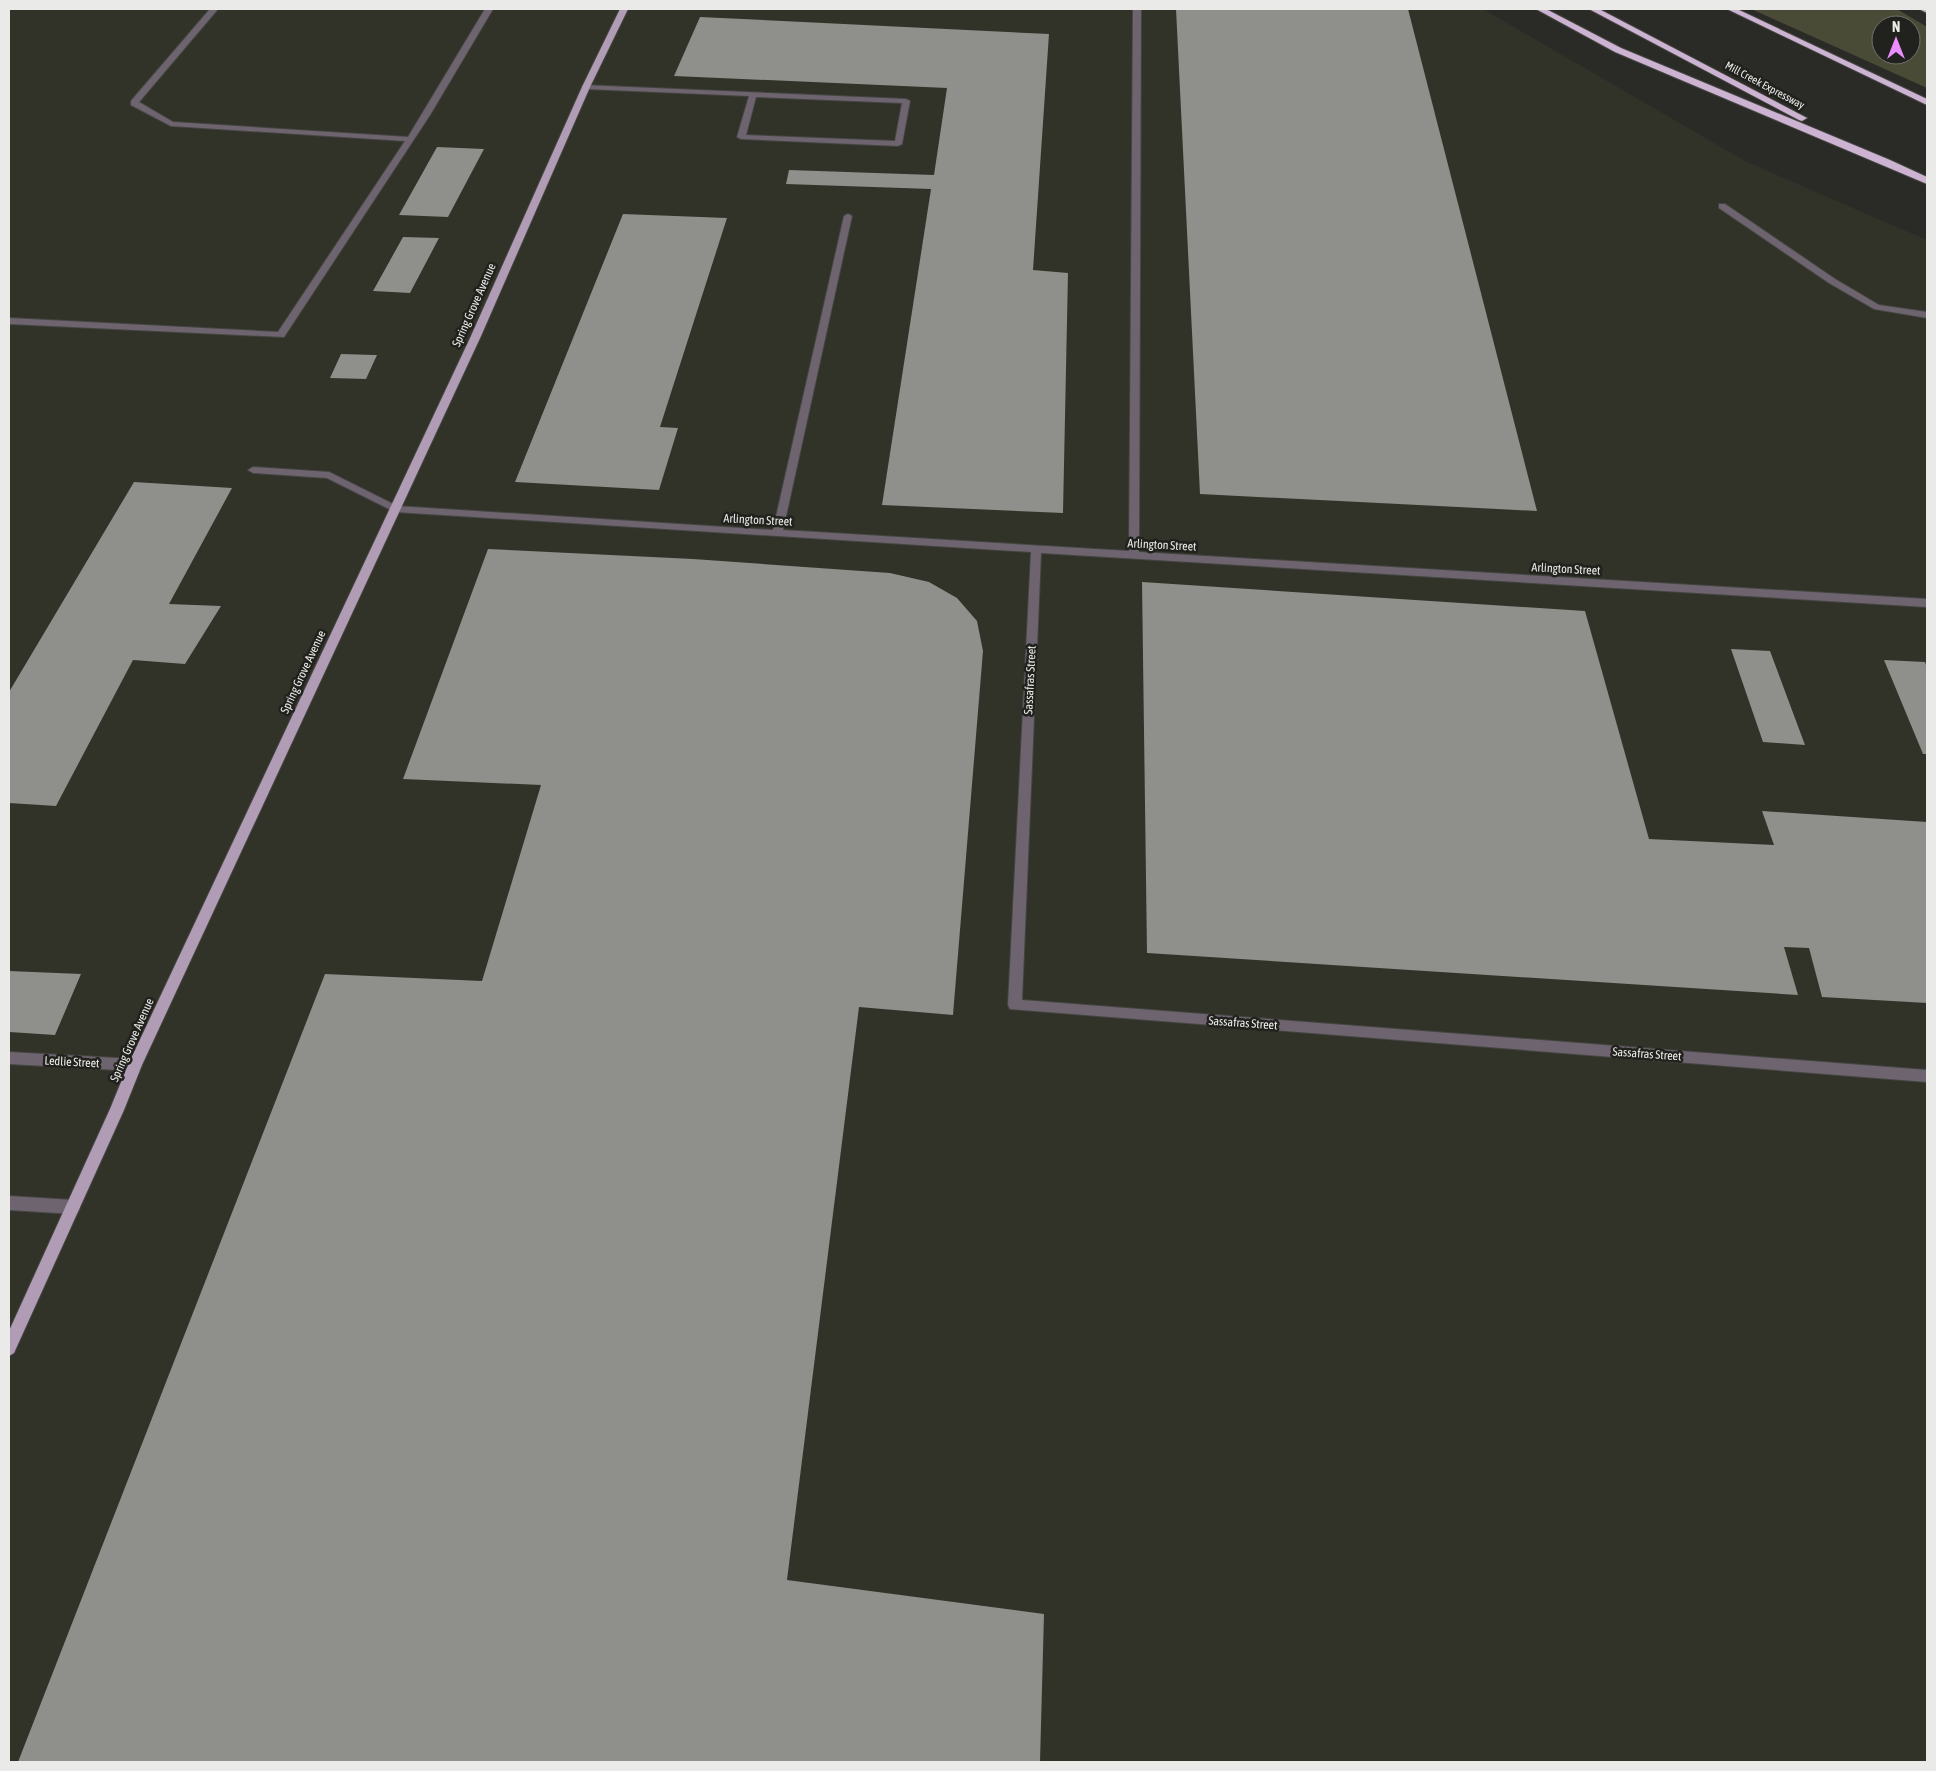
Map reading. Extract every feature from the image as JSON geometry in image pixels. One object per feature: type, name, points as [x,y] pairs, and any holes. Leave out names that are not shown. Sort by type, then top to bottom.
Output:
[{"type":"highway","points":[[1540,9],[1618,50],[1896,167]]},
{"type":"highway","name":"Mill Creek Expressway","points":[[1593,9],[1896,167],[1927,181]]},
{"type":"highway","points":[[1731,9],[1927,102]]},
{"type":"highway","points":[[1923,9],[1927,11]]},
{"type":"main road","name":"Spring Grove Avenue","points":[[9,1348],[135,1065],[476,336],[586,87],[624,9]]},
{"type":"street","points":[[214,9],[134,103],[171,124],[410,139]]},
{"type":"street","points":[[9,321],[281,335],[410,139],[489,9]]},
{"type":"street","points":[[1134,556],[1137,9]]},
{"type":"street","points":[[586,87],[906,101],[898,144],[741,137],[753,95]]},
{"type":"street","points":[[1722,206],[1832,281],[1877,307],[1927,315]]},
{"type":"street","points":[[777,534],[848,216]]},
{"type":"street","points":[[253,470],[328,475],[395,509]]},
{"type":"street","name":"Arlington Street","points":[[395,509],[1134,556],[1927,603]]},
{"type":"street","name":"Sassafras Street","points":[[1036,549],[1014,1005],[1927,1076]]},
{"type":"street","name":"Ledlie Street","points":[[9,1058],[135,1065]]},
{"type":"street","points":[[9,1203],[73,1207]]},
{"type":"shaded area","points":[[9,9],[1483,9],[1747,162],[1927,240],[1927,1762],[9,1762]]},
{"type":"green space","points":[[1751,9],[1897,9],[1907,15],[1871,15],[1871,63]]},
{"type":"green space","points":[[1921,23],[1927,27],[1927,88],[1876,65],[1921,65]]},
{"type":"building","points":[[1176,9],[1408,9],[1537,511],[1200,494]]},
{"type":"building","points":[[700,17],[1049,34],[1033,270],[1068,273],[1063,513],[882,505],[931,189],[786,184],[789,170],[934,175],[947,88],[674,76]]},
{"type":"building","points":[[437,147],[484,149],[448,217],[399,215]]},
{"type":"building","points":[[623,214],[727,218],[660,427],[678,428],[659,490],[515,482]]},
{"type":"building","points":[[403,237],[439,238],[410,293],[373,291]]},
{"type":"building","points":[[341,354],[377,355],[366,379],[330,378]]},
{"type":"building","points":[[134,482],[232,488],[169,604],[221,606],[185,664],[133,660],[56,806],[9,803],[9,692]]},
{"type":"building","points":[[488,549],[693,559],[890,573],[929,582],[957,598],[977,621],[983,651],[953,1015],[859,1007],[787,1580],[1044,1614],[1040,1762],[18,1762],[325,974],[482,981],[541,785],[403,779]]},
{"type":"building","points":[[1142,582],[1585,611],[1649,839],[1774,845],[1762,811],[1927,822],[1927,1003],[1822,997],[1809,948],[1784,947],[1798,995],[1147,953]]},
{"type":"building","points":[[1731,649],[1770,651],[1805,745],[1763,742]]},
{"type":"building","points":[[1884,660],[1925,662],[1927,668],[1927,754],[1923,754]]},
{"type":"building","points":[[9,971],[81,974],[55,1035],[9,1032]]}]
